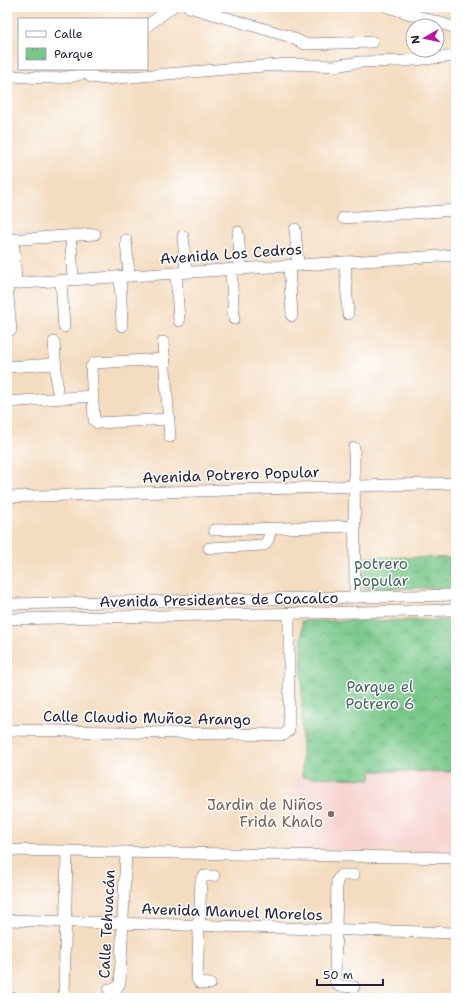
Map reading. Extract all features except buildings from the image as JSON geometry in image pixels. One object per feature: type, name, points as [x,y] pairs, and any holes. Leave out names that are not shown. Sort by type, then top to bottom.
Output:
[{"type":"street","points":[[148,25],[172,7]]},
{"type":"street","points":[[189,7],[288,36],[305,44],[373,42]]},
{"type":"street","points":[[388,7],[453,28]]},
{"type":"street","points":[[7,76],[74,76],[88,70],[91,77],[104,79],[289,64],[334,66],[456,56]]},
{"type":"street","points":[[343,218],[456,210]]},
{"type":"street","points":[[292,316],[295,229]]},
{"type":"street","points":[[234,320],[238,232]]},
{"type":"street","points":[[11,330],[10,244],[95,234]]},
{"type":"street","points":[[179,321],[183,236]]},
{"type":"street","points":[[122,326],[126,240]]},
{"type":"street","points":[[71,243],[73,279]]},
{"type":"street","name":"Avenida Los Cedros","points":[[10,285],[73,279],[456,255]]},
{"type":"street","points":[[345,262],[348,314]]},
{"type":"street","points":[[61,280],[64,327]]},
{"type":"street","points":[[54,342],[57,389]]},
{"type":"street","points":[[163,342],[170,437]]},
{"type":"street","points":[[165,359],[94,363],[91,370],[92,396],[94,420],[98,423],[169,419]]},
{"type":"street","points":[[7,367],[55,364]]},
{"type":"street","points":[[7,402],[92,396]]},
{"type":"street","points":[[354,448],[355,597]]},
{"type":"street","name":"Avenida Potrero Popular","points":[[7,497],[456,483]]},
{"type":"street","points":[[214,530],[355,526]]},
{"type":"street","points":[[209,548],[264,545],[268,540],[271,528]]},
{"type":"street","name":"Avenida Presidentes de Coacalco","points":[[7,604],[456,595]]},
{"type":"street","points":[[408,596],[408,611]]},
{"type":"street","name":"Avenida Presidentes de Coacalco","points":[[7,619],[456,610]]},
{"type":"street","name":"Calle Claudio Muñoz Arango","points":[[7,730],[282,736],[289,730],[289,613]]},
{"type":"street","points":[[7,850],[456,858]]},
{"type":"street","points":[[64,998],[67,852]]},
{"type":"street","name":"Calle Tehuacán","points":[[108,989],[116,989],[120,983],[126,852]]},
{"type":"street","points":[[354,875],[341,875],[338,878],[336,930],[336,983],[342,987],[354,987]]},
{"type":"street","points":[[210,984],[200,983],[197,979],[198,926],[201,880],[204,876],[214,876]]},
{"type":"street","name":"Avenida Manuel Morelos","points":[[7,920],[456,933]]},
{"type":"street","points":[[7,998],[14,998]]},
{"type":"shaded area","points":[[371,771],[456,772],[456,851],[292,849],[292,777],[371,779]]},
{"type":"green space","name":"potrero popular","points":[[366,557],[456,558],[456,587],[364,589]]},
{"type":"green space","name":"Parque el Potrero 6","points":[[456,620],[456,772],[371,771],[371,779],[302,777],[302,621]]},
{"type":"place","name":"Jardin de Niños Frida Khalo","points":[[331,814]]}]
